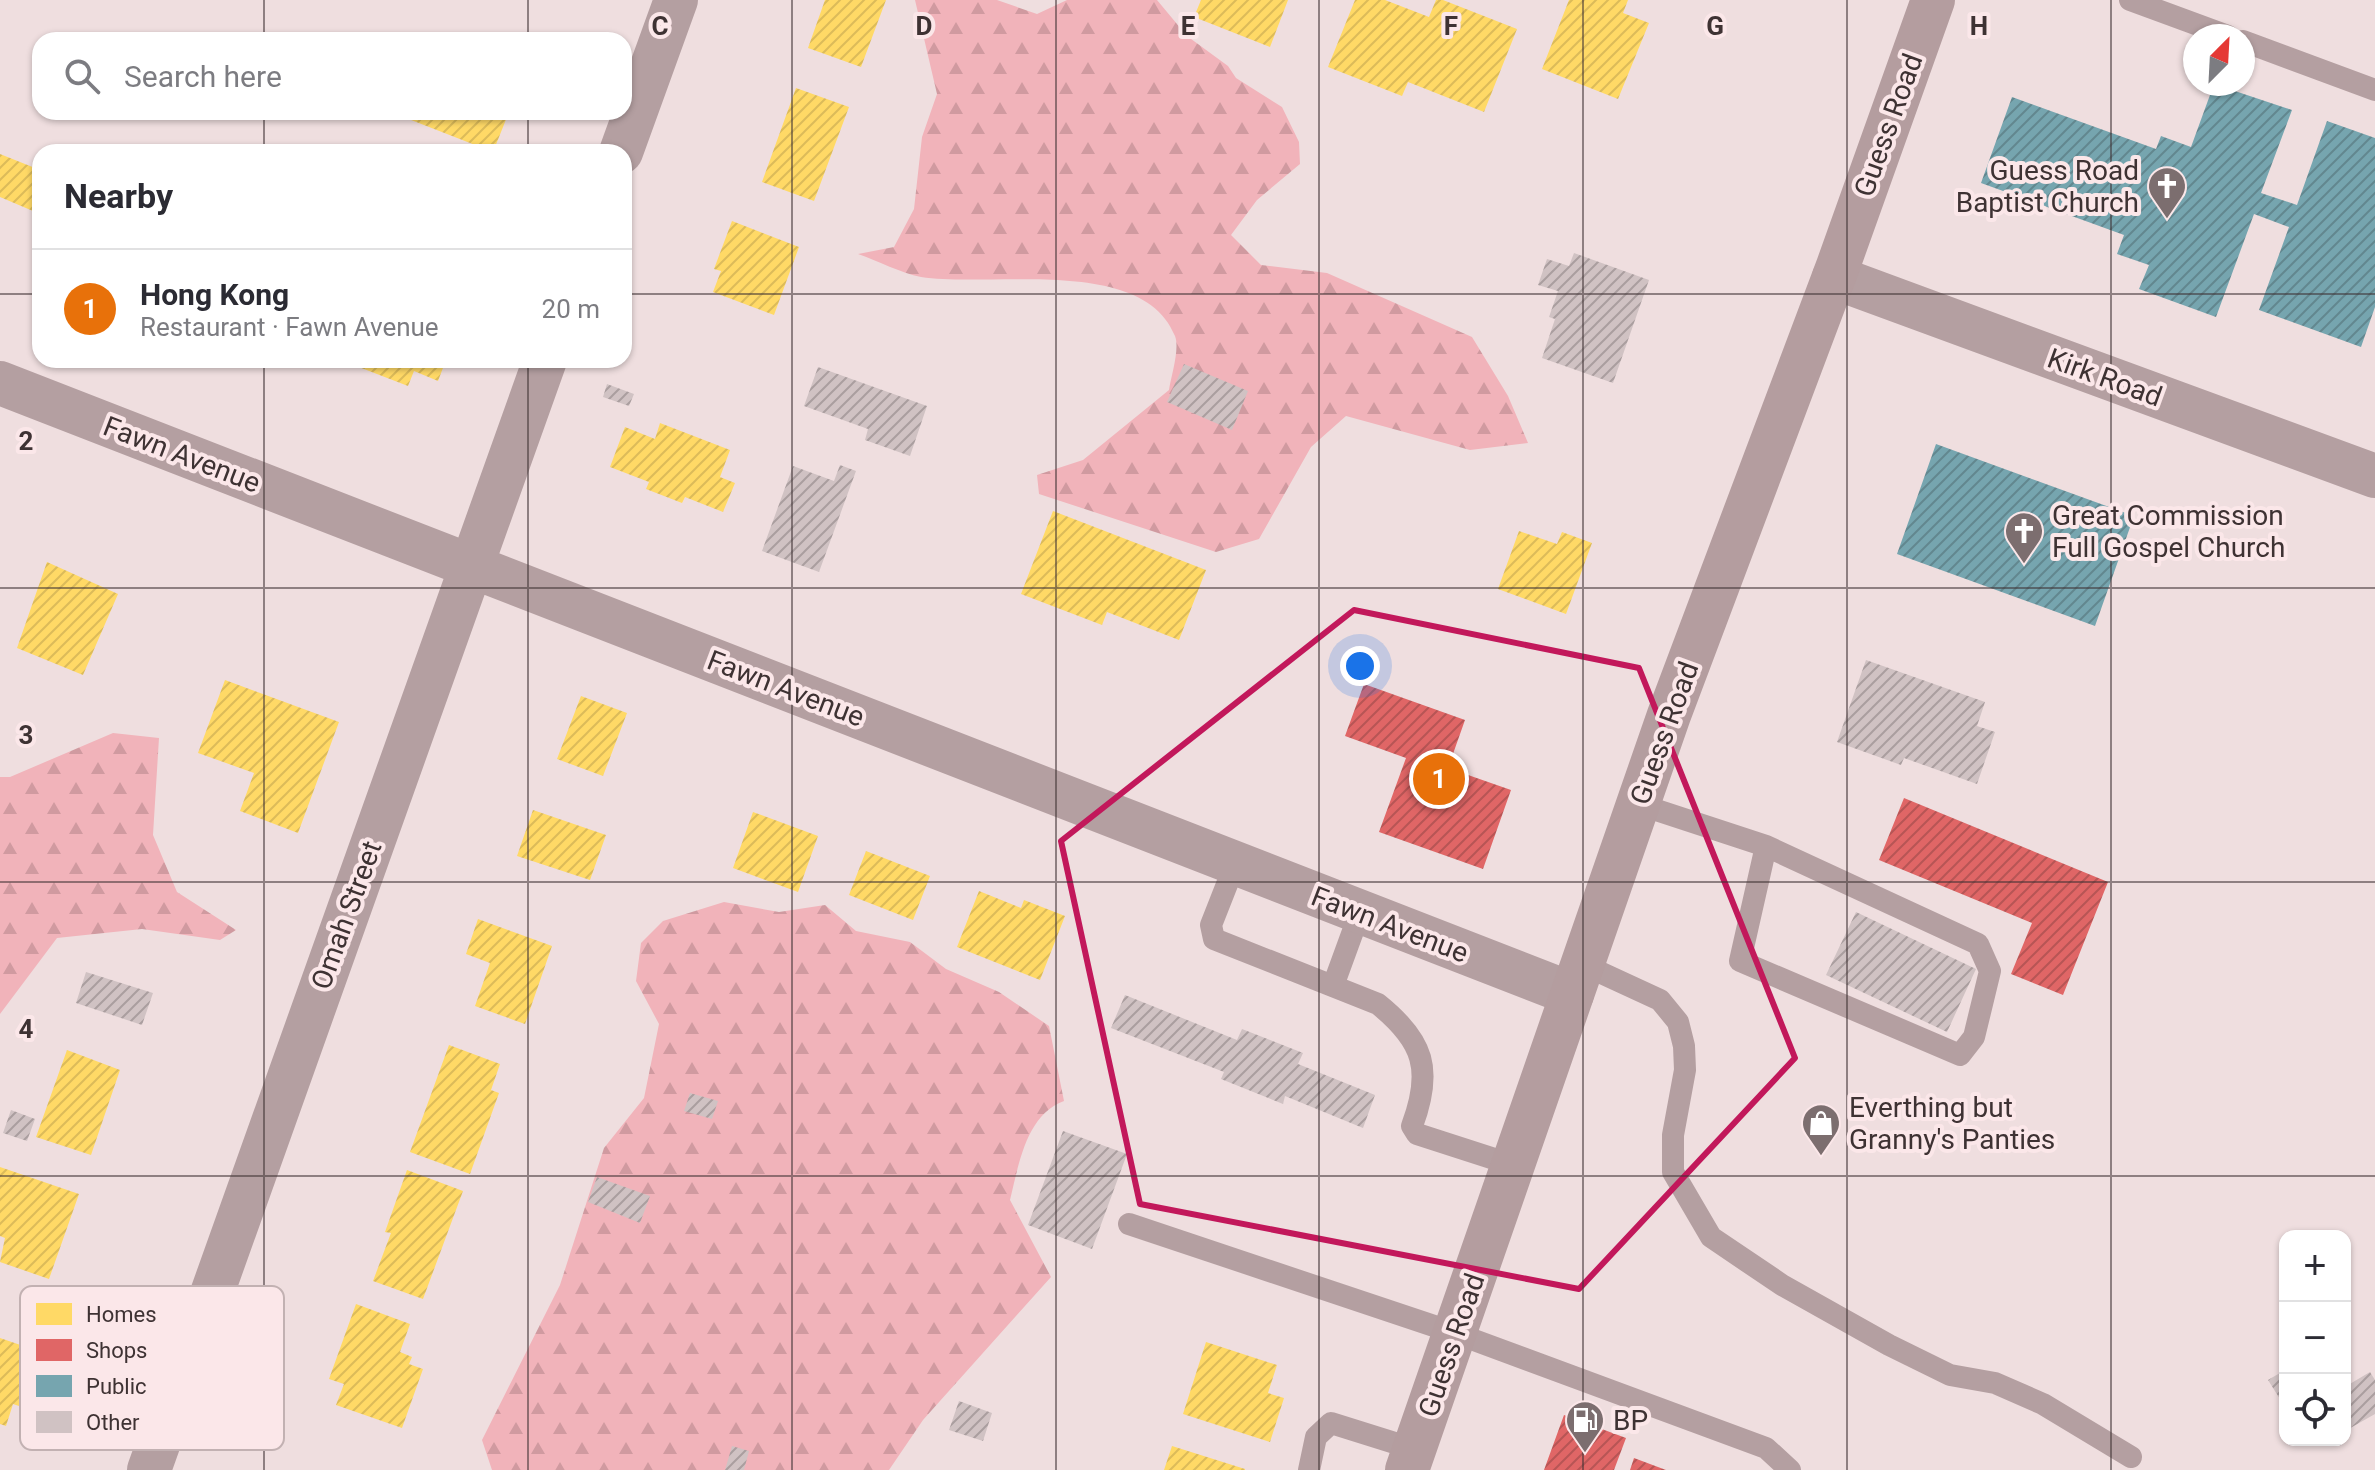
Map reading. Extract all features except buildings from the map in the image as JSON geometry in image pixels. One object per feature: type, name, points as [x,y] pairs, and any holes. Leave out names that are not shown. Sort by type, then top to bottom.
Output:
[{"type":"main road","name":"Guess Road","points":[[1411,1460],[1638,804],[1834,277],[1933,0]]},
{"type":"street","points":[[624,144],[676,0]]},
{"type":"street","name":"Kirk Road","points":[[1834,277],[2375,476]]},
{"type":"street","name":"Omah Street","points":[[214,1286],[542,368]]},
{"type":"street","name":"Fawn Avenue","points":[[0,383],[1360,912],[1577,979]]},
{"type":"street","name":"Omah Street","points":[[149,1470],[156,1450]]},
{"type":"lane","points":[[2130,0],[2195,24]]},
{"type":"lane","points":[[2255,45],[2375,90]]},
{"type":"lane","points":[[1638,804],[1766,846],[1978,944],[1990,971],[1974,1037],[1960,1055],[1740,961],[1766,846]]},
{"type":"lane","points":[[1235,864],[1211,925],[1214,939],[1378,1004],[1400,1021],[1423,1055],[1422,1098],[1412,1126],[1417,1134],[1513,1165]]},
{"type":"lane","points":[[1333,986],[1360,912]]},
{"type":"lane","points":[[1577,979],[1660,1000],[1678,1022],[1685,1070],[1673,1135],[1673,1172],[1711,1237],[1782,1285],[1889,1345],[1950,1375],[1995,1383],[2043,1404],[2131,1457]]},
{"type":"lane","points":[[1129,1224],[1455,1333],[1766,1448],[1790,1470]]},
{"type":"lane","points":[[1309,1470],[1316,1437],[1331,1423],[1411,1460]]},
{"type":"highlighted area","points":[[1354,610],[1639,668],[1795,1058],[1579,1289],[1140,1204],[1061,841]]},
{"type":"green space","points":[[915,0],[997,0],[1037,14],[1067,0],[1157,0],[1187,36],[1228,66],[1236,78],[1282,107],[1299,142],[1300,164],[1257,200],[1231,235],[1261,265],[1327,273],[1472,337],[1508,396],[1528,443],[1470,450],[1346,416],[1311,447],[1259,539],[1216,552],[1039,494],[1037,475],[1083,460],[1169,390],[1176,355],[1175,336],[1158,311],[1132,294],[1099,285],[1062,280],[921,277],[858,254],[894,247],[914,209],[922,137],[937,94]]},
{"type":"green space","points":[[113,733],[159,738],[153,835],[177,892],[236,930],[220,940],[142,929],[57,938],[0,1014],[0,777],[10,777]]},
{"type":"green space","points":[[724,902],[779,912],[825,905],[856,931],[910,942],[946,969],[999,992],[1049,1026],[1064,1101],[1041,1117],[1033,1129],[1021,1157],[1010,1200],[1051,1277],[923,1420],[889,1470],[492,1470],[482,1440],[560,1285],[604,1148],[644,1098],[659,1024],[636,981],[641,943],[663,921]]},
{"type":"place","name":"Guess Road Baptist Church","points":[[2167,220]]},
{"type":"place","name":"Great Commission Full Gospel Church","points":[[2024,565]]},
{"type":"place","name":"Hong Kong","points":[[1439,779]]},
{"type":"place","name":"Everthing but Granny's Panties","points":[[1821,1157]]},
{"type":"place","name":"BP","points":[[1585,1454]]}]
